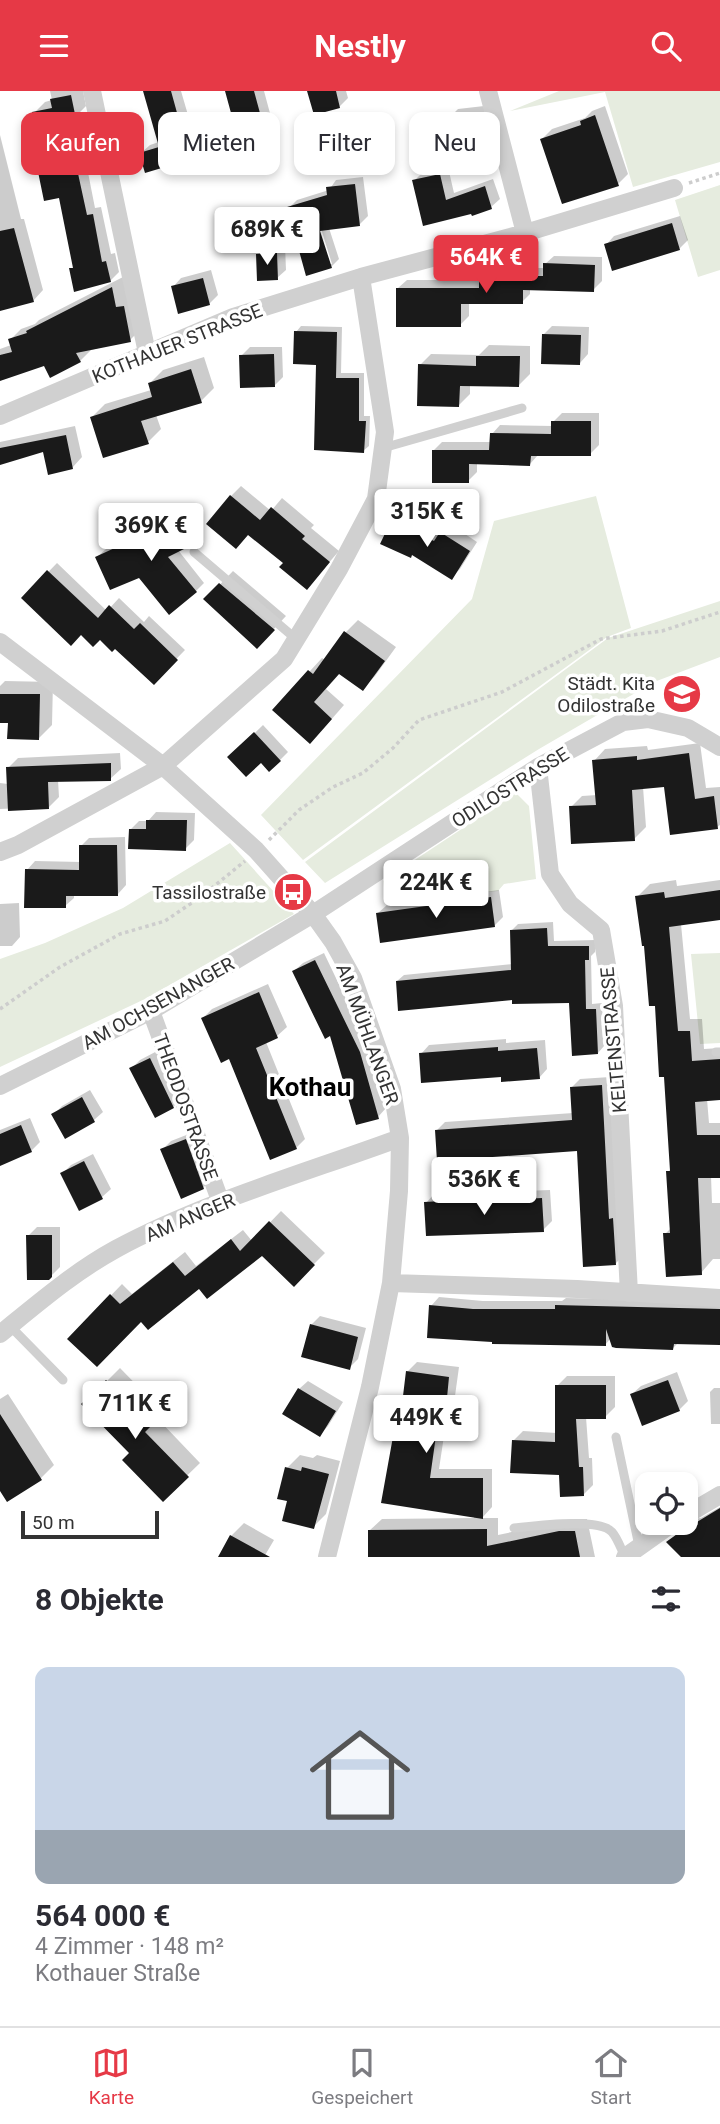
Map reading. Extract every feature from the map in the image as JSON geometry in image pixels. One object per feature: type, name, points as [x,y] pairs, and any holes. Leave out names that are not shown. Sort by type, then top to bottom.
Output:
[{"type":"street","points":[[92,91],[147,353]]},
{"type":"street","points":[[488,91],[525,233]]},
{"type":"street","name":"KOTHAUER STRASSE","points":[[0,417],[233,317],[361,277],[525,233],[674,188]]},
{"type":"street","points":[[0,852],[18,845],[163,766],[284,659],[339,569],[376,499],[385,432],[361,277]]},
{"type":"street","name":"AM MÜHLANGER","points":[[0,642],[163,766],[256,850],[313,914],[353,978],[392,1089],[400,1138],[399,1191],[391,1283],[370,1387],[327,1557]]},
{"type":"street","name":"ODILOSTRASSE","points":[[313,914],[538,767],[622,722],[648,719],[688,728],[720,747]]},
{"type":"street","name":"KELTENSTRASSE","points":[[538,767],[550,874],[570,905],[601,930],[614,1006],[629,1293]]},
{"type":"street","name":"AM OCHSENANGER","points":[[0,1087],[151,1011],[313,914]]},
{"type":"street","name":"THEODOSTRASSE","points":[[151,1011],[221,1203]]},
{"type":"street","name":"AM ANGER","points":[[5,1330],[76,1274],[116,1249],[221,1203],[400,1138]]},
{"type":"street","points":[[391,1283],[720,1298]]},
{"type":"street","points":[[698,1508],[720,1495]]},
{"type":"street","points":[[630,1553],[656,1535]]},
{"type":"lane","points":[[383,448],[522,408]]},
{"type":"lane","points":[[194,552],[296,639]]},
{"type":"lane","points":[[5,1330],[63,1380]]},
{"type":"lane","points":[[616,1437],[630,1553]]},
{"type":"lane","points":[[514,1528],[558,1524],[604,1526],[630,1553]]},
{"type":"path","points":[[674,188],[720,173]]},
{"type":"path","points":[[0,1009],[60,967],[120,935],[165,921],[202,897],[299,810],[333,787],[363,773],[393,748],[419,720],[502,692],[601,639],[662,631],[720,613]]},
{"type":"shaded area","points":[[559,91],[720,91],[720,162],[633,187],[605,92],[510,111]]},
{"type":"shaded area","points":[[720,185],[720,270],[698,277],[675,200]]},
{"type":"shaded area","points":[[596,496],[631,628],[607,637],[303,860],[261,815],[472,599],[494,521]]},
{"type":"shaded area","points":[[720,601],[720,657],[654,682],[539,749],[325,883],[305,862],[608,638]]},
{"type":"shaded area","points":[[516,793],[529,806],[536,879],[504,884],[498,891],[386,902],[383,881]]},
{"type":"shaded area","points":[[230,843],[294,914],[145,999],[0,1067],[0,959],[45,943],[123,908]]},
{"type":"shaded area","points":[[720,953],[720,1043],[700,1044],[691,954]]},
{"type":"building","points":[[143,91],[171,91],[177,112],[158,112],[158,144]]},
{"type":"building","points":[[225,91],[254,91],[260,112],[231,112]]},
{"type":"building","points":[[307,91],[336,91],[340,108],[313,112]]},
{"type":"building","points":[[71,95],[75,112],[32,112],[52,108],[50,99]]},
{"type":"building","points":[[595,115],[619,186],[562,204],[540,139],[581,125],[580,121]]},
{"type":"building","points":[[158,147],[158,169],[145,173],[144,152]]},
{"type":"building","points":[[39,175],[78,175],[87,215],[93,214],[102,262],[106,261],[111,282],[74,292],[69,268],[73,268],[59,198],[44,201]]},
{"type":"building","points":[[440,175],[446,200],[485,186],[492,209],[423,226],[412,180]]},
{"type":"building","points":[[355,184],[360,226],[320,231],[332,268],[306,276],[287,207],[327,195],[326,187]]},
{"type":"building","points":[[672,223],[680,250],[612,271],[604,244]]},
{"type":"building","points":[[14,228],[34,302],[0,311],[0,231]]},
{"type":"building","points":[[277,253],[278,280],[257,281],[256,254]]},
{"type":"building","points":[[543,263],[595,265],[594,292],[523,290],[523,304],[461,304],[461,327],[396,327],[396,288],[479,288],[479,276],[543,276]]},
{"type":"building","points":[[203,278],[210,305],[178,314],[171,286]]},
{"type":"building","points":[[112,287],[116,307],[124,306],[131,342],[76,353],[81,362],[50,378],[44,366],[0,381],[0,355],[12,352],[8,339],[27,333],[26,331]]},
{"type":"building","points":[[294,331],[337,332],[336,378],[359,378],[359,421],[366,421],[364,453],[314,450],[316,365],[293,364]]},
{"type":"building","points":[[542,334],[581,335],[580,365],[541,364]]},
{"type":"building","points":[[274,354],[275,387],[240,388],[239,355]]},
{"type":"building","points":[[476,356],[520,356],[519,387],[460,386],[459,407],[417,406],[418,364],[476,366]]},
{"type":"building","points":[[191,369],[202,403],[141,421],[149,444],[103,458],[90,417],[152,397],[148,383]]},
{"type":"building","points":[[551,421],[591,421],[591,456],[531,456],[530,466],[469,464],[469,483],[432,483],[432,450],[489,450],[490,433],[551,434]]},
{"type":"building","points":[[66,435],[73,469],[48,475],[43,452],[0,465],[0,448]]},
{"type":"building","points":[[230,495],[260,520],[271,507],[305,536],[302,539],[330,562],[307,590],[279,567],[283,563],[248,535],[236,549],[206,524]]},
{"type":"building","points":[[172,512],[188,547],[168,557],[197,592],[169,615],[139,578],[110,590],[95,557],[141,536],[137,529]]},
{"type":"building","points":[[391,521],[434,541],[440,532],[470,551],[452,580],[412,555],[411,558],[380,544]]},
{"type":"building","points":[[47,570],[98,618],[109,605],[134,629],[140,623],[178,660],[154,685],[115,649],[112,652],[100,640],[93,647],[81,635],[71,646],[21,598]]},
{"type":"building","points":[[219,583],[275,630],[257,649],[203,599]]},
{"type":"building","points":[[344,631],[385,661],[363,691],[339,674],[314,702],[332,719],[310,744],[272,710],[308,670],[313,674]]},
{"type":"building","points":[[0,694],[40,694],[39,740],[7,739],[8,723],[0,723]]},
{"type":"building","points":[[254,732],[281,761],[269,772],[261,763],[246,777],[227,757]]},
{"type":"building","points":[[689,753],[695,799],[714,796],[718,829],[670,835],[664,787],[632,790],[635,841],[571,844],[569,806],[596,805],[592,760],[637,756],[637,760]]},
{"type":"building","points":[[111,763],[111,781],[48,782],[49,809],[8,811],[6,767]]},
{"type":"building","points":[[146,820],[187,820],[186,851],[128,849],[129,829],[146,829]]},
{"type":"building","points":[[79,845],[117,845],[118,896],[66,896],[66,908],[24,908],[25,869],[79,870]]},
{"type":"building","points":[[720,890],[720,920],[669,927],[678,1031],[690,1031],[692,1061],[720,1059],[720,1100],[695,1102],[697,1135],[720,1135],[720,1178],[698,1178],[702,1275],[666,1277],[663,1233],[670,1233],[666,1171],[670,1171],[664,1077],[659,1077],[655,1006],[649,1006],[644,946],[635,896],[664,892],[665,898]]},
{"type":"building","points":[[491,897],[495,927],[380,943],[376,913]]},
{"type":"building","points":[[547,928],[548,946],[589,946],[589,960],[585,960],[586,1009],[596,1009],[598,1054],[572,1056],[569,1003],[512,1004],[512,1000],[398,1011],[396,981],[511,970],[510,930]]},
{"type":"building","points":[[315,960],[360,1052],[379,1119],[356,1125],[330,1036],[325,1039],[292,971]]},
{"type":"building","points":[[259,992],[278,1038],[256,1048],[297,1149],[270,1160],[229,1059],[221,1063],[201,1018]]},
{"type":"building","points":[[498,1047],[498,1051],[537,1048],[540,1079],[501,1082],[501,1077],[421,1083],[419,1053]]},
{"type":"building","points":[[150,1058],[174,1108],[155,1118],[129,1068]]},
{"type":"building","points":[[602,1085],[609,1219],[613,1218],[616,1265],[583,1267],[577,1151],[437,1161],[435,1130],[572,1120],[570,1087]]},
{"type":"building","points":[[82,1097],[95,1122],[65,1139],[51,1114]]},
{"type":"building","points":[[21,1125],[32,1152],[0,1166],[0,1134]]},
{"type":"building","points":[[186,1139],[204,1189],[181,1199],[160,1149]]},
{"type":"building","points":[[84,1161],[103,1199],[79,1211],[60,1173]]},
{"type":"building","points":[[542,1198],[544,1232],[426,1236],[424,1202]]},
{"type":"building","points":[[269,1221],[315,1265],[294,1287],[262,1256],[207,1299],[199,1289],[148,1330],[141,1322],[97,1367],[67,1339],[110,1294],[120,1304],[173,1262],[185,1276],[231,1239],[240,1251]]},
{"type":"building","points":[[26,1235],[52,1235],[52,1277],[49,1280],[27,1280]]},
{"type":"building","points":[[429,1305],[473,1309],[555,1309],[555,1305],[720,1309],[720,1345],[674,1344],[673,1350],[616,1348],[612,1347],[606,1329],[606,1346],[492,1344],[427,1338]]},
{"type":"building","points":[[310,1324],[358,1337],[350,1370],[301,1357]]},
{"type":"building","points":[[406,1371],[449,1377],[446,1408],[440,1407],[430,1478],[483,1478],[483,1519],[381,1503],[396,1420],[400,1421]]},
{"type":"building","points":[[106,1380],[151,1426],[145,1432],[189,1477],[163,1502],[122,1460],[129,1453],[81,1404]]},
{"type":"building","points":[[668,1380],[680,1411],[642,1426],[630,1394]]},
{"type":"building","points":[[555,1385],[606,1385],[606,1419],[576,1419],[584,1496],[560,1497],[559,1475],[510,1473],[512,1440],[555,1442]]},
{"type":"building","points":[[298,1388],[336,1411],[320,1437],[282,1414]]},
{"type":"building","points":[[0,1414],[42,1480],[7,1502],[0,1491]]},
{"type":"building","points":[[285,1467],[301,1471],[302,1467],[329,1474],[314,1529],[282,1521],[287,1501],[277,1499]]},
{"type":"building","points":[[720,1508],[720,1557],[681,1557],[666,1542],[676,1535],[698,1535],[698,1521]]},
{"type":"building","points":[[487,1529],[487,1546],[559,1531],[575,1531],[580,1557],[368,1557],[368,1530]]},
{"type":"building","points":[[230,1535],[270,1557],[218,1557]]},
{"type":"place","name":"Städt. Kita Odilostraße","points":[[682,694]]},
{"type":"place","name":"Tassilostraße","points":[[293,892]]},
{"type":"district","name":"Kothau","points":[[310,1087]]}]
